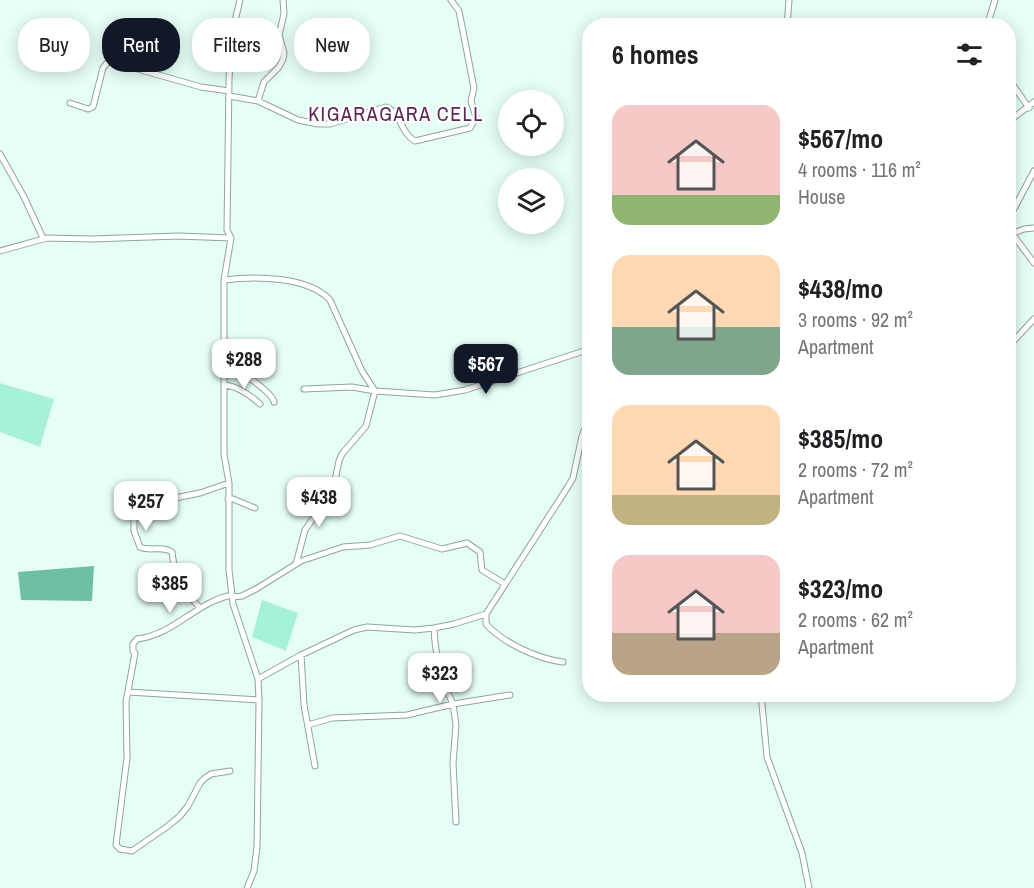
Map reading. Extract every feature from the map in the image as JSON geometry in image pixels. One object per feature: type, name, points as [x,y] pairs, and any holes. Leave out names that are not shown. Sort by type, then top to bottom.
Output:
[{"type":"street","points":[[240,0],[232,33],[229,94],[227,230],[231,238],[224,280],[224,454],[229,483],[228,546],[232,596],[237,618],[258,679],[257,847],[254,871],[247,888]]},
{"type":"street","points":[[258,101],[264,82],[279,67],[283,59],[284,53],[279,35],[284,14],[283,0]]},
{"type":"street","points":[[70,103],[88,109],[93,107],[102,68],[107,63],[113,62],[258,101],[298,120],[318,124],[330,124],[359,113],[386,107],[396,112],[408,135],[414,141],[470,128],[476,117],[471,101],[474,88],[459,11],[451,0]]},
{"type":"street","points":[[788,18],[789,0]]},
{"type":"street","points":[[989,18],[995,0]]},
{"type":"street","points":[[1016,89],[1029,108]]},
{"type":"street","points":[[1016,117],[1034,102]]},
{"type":"street","points":[[0,154],[3,164],[43,238]]},
{"type":"street","points":[[1016,205],[1034,171]]},
{"type":"street","points":[[1016,230],[1034,228]]},
{"type":"street","points":[[0,251],[43,238],[178,236],[231,238]]},
{"type":"street","points":[[1016,239],[1034,263]]},
{"type":"street","points":[[224,280],[250,276],[270,278],[312,288],[325,295],[330,300],[362,371],[375,391],[366,426],[342,454],[333,490],[305,530],[296,564]]},
{"type":"street","points":[[1016,338],[1034,319]]},
{"type":"street","points":[[304,389],[352,387],[425,395],[446,393],[465,390],[582,352]]},
{"type":"street","points":[[225,365],[235,368],[272,395],[274,402]]},
{"type":"street","points":[[224,385],[231,385],[260,404]]},
{"type":"street","points":[[563,662],[547,659],[495,634],[486,624],[486,614],[569,485],[582,436]]},
{"type":"street","points":[[199,607],[176,581],[172,552],[164,548],[150,550],[140,547],[134,531],[134,516],[136,510],[146,503],[200,493],[229,483]]},
{"type":"street","points":[[228,500],[233,499],[255,508]]},
{"type":"street","points":[[230,771],[211,774],[205,778],[180,816],[140,847],[132,851],[120,849],[116,845],[127,758],[125,710],[135,653],[133,644],[137,639],[151,637],[165,631],[199,607],[217,598],[242,596],[296,564],[335,549],[370,545],[400,536],[442,549],[467,543],[480,552],[482,570],[505,584]]},
{"type":"street","points":[[258,679],[301,655],[354,630],[367,627],[415,630],[434,628],[486,614]]},
{"type":"street","points":[[434,628],[435,654],[442,682],[453,704],[456,725],[453,763],[456,822]]},
{"type":"street","points":[[301,655],[315,766]]},
{"type":"street","points":[[128,692],[259,700]]},
{"type":"street","points":[[309,722],[351,717],[407,715],[453,704],[510,695]]},
{"type":"street","points":[[762,702],[767,757],[802,853],[809,888]]},
{"type":"shaded area","points":[[0,383],[54,399],[40,447],[0,432]]},
{"type":"shaded area","points":[[94,566],[92,601],[21,600],[18,572]]},
{"type":"shaded area","points":[[262,600],[298,613],[286,651],[252,637]]},
{"type":"district","name":"KIGARAGARA CELL","points":[[396,114]]}]
